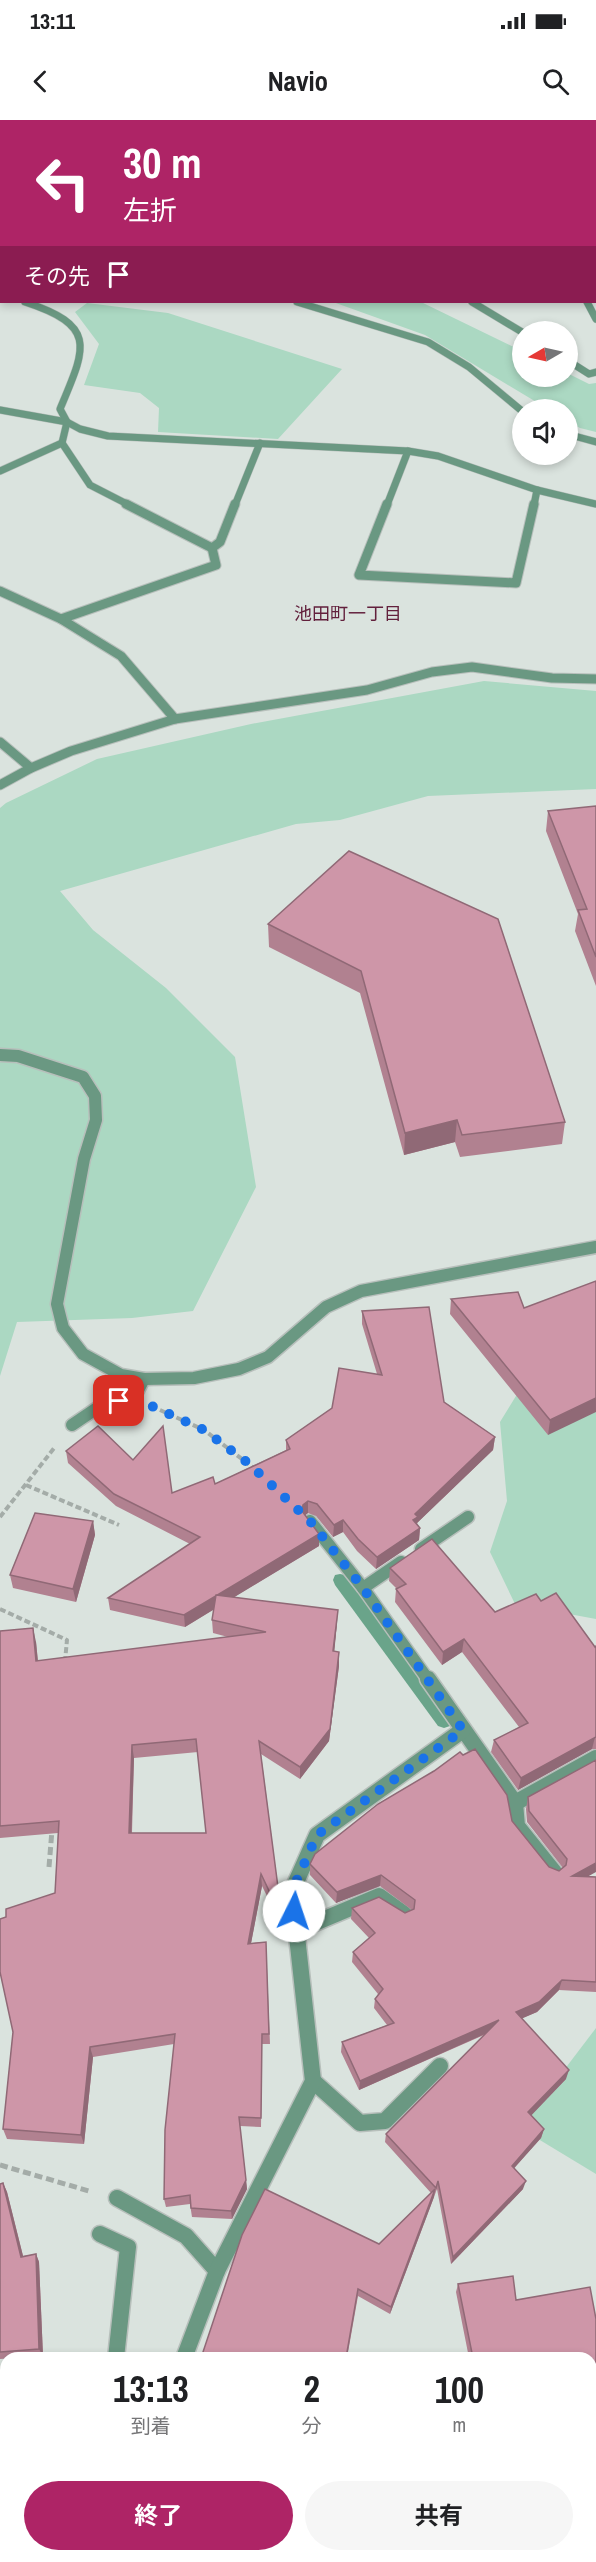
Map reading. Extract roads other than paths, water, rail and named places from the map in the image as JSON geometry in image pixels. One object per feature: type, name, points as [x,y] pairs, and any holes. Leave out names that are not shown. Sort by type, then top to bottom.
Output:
[{"type":"street","points":[[27,303],[70,322],[78,333],[78,363],[60,409],[67,422],[62,444],[90,485],[212,548],[216,565],[61,619]]},
{"type":"street","points":[[300,303],[428,342],[469,368],[512,403]]},
{"type":"street","points":[[474,303],[512,326]]},
{"type":"street","points":[[588,303],[596,319]]},
{"type":"street","points":[[578,367],[589,374],[596,372]]},
{"type":"street","points":[[0,410],[67,422],[80,429],[108,436],[408,451],[438,456],[537,490],[596,504]]},
{"type":"street","points":[[578,437],[596,442]]},
{"type":"street","points":[[212,548],[220,542],[260,443]]},
{"type":"street","points":[[0,471],[62,444]]},
{"type":"street","points":[[408,451],[359,575],[516,583],[537,490]]},
{"type":"street","points":[[0,591],[61,619],[121,656],[175,719]]},
{"type":"street","points":[[0,601],[10,595]]},
{"type":"street","points":[[0,785],[31,768],[71,751],[175,719],[367,690],[432,672],[472,667],[552,678],[596,679]]},
{"type":"street","points":[[0,742],[31,768]]},
{"type":"street","points":[[0,1055],[18,1056],[83,1077],[94,1096],[96,1120],[84,1159],[57,1304],[63,1328],[83,1354],[121,1375],[144,1379],[194,1378],[239,1369],[268,1357],[326,1307],[361,1291],[596,1247]]},
{"type":"street","points":[[72,1425],[104,1404],[134,1398],[144,1379]]},
{"type":"street","points":[[363,1588],[468,1517]]},
{"type":"street","points":[[310,1521],[363,1588],[515,1803],[517,1826],[554,1872]]},
{"type":"street","points":[[186,2352],[217,2271],[313,2081],[292,1891],[317,1835],[463,1730]]},
{"type":"street","points":[[515,1803],[596,1758]]},
{"type":"street","points":[[296,1932],[379,1896],[404,1914]]},
{"type":"street","points":[[313,2081],[360,2123],[385,2121],[440,2066]]},
{"type":"street","points":[[117,2199],[186,2236],[217,2271]]},
{"type":"street","points":[[99,2234],[128,2247],[117,2352]]},
{"type":"waterway","points":[[340,1580],[444,1721]]},
{"type":"district","name":"池田町一丁目","points":[[348,613]]}]
